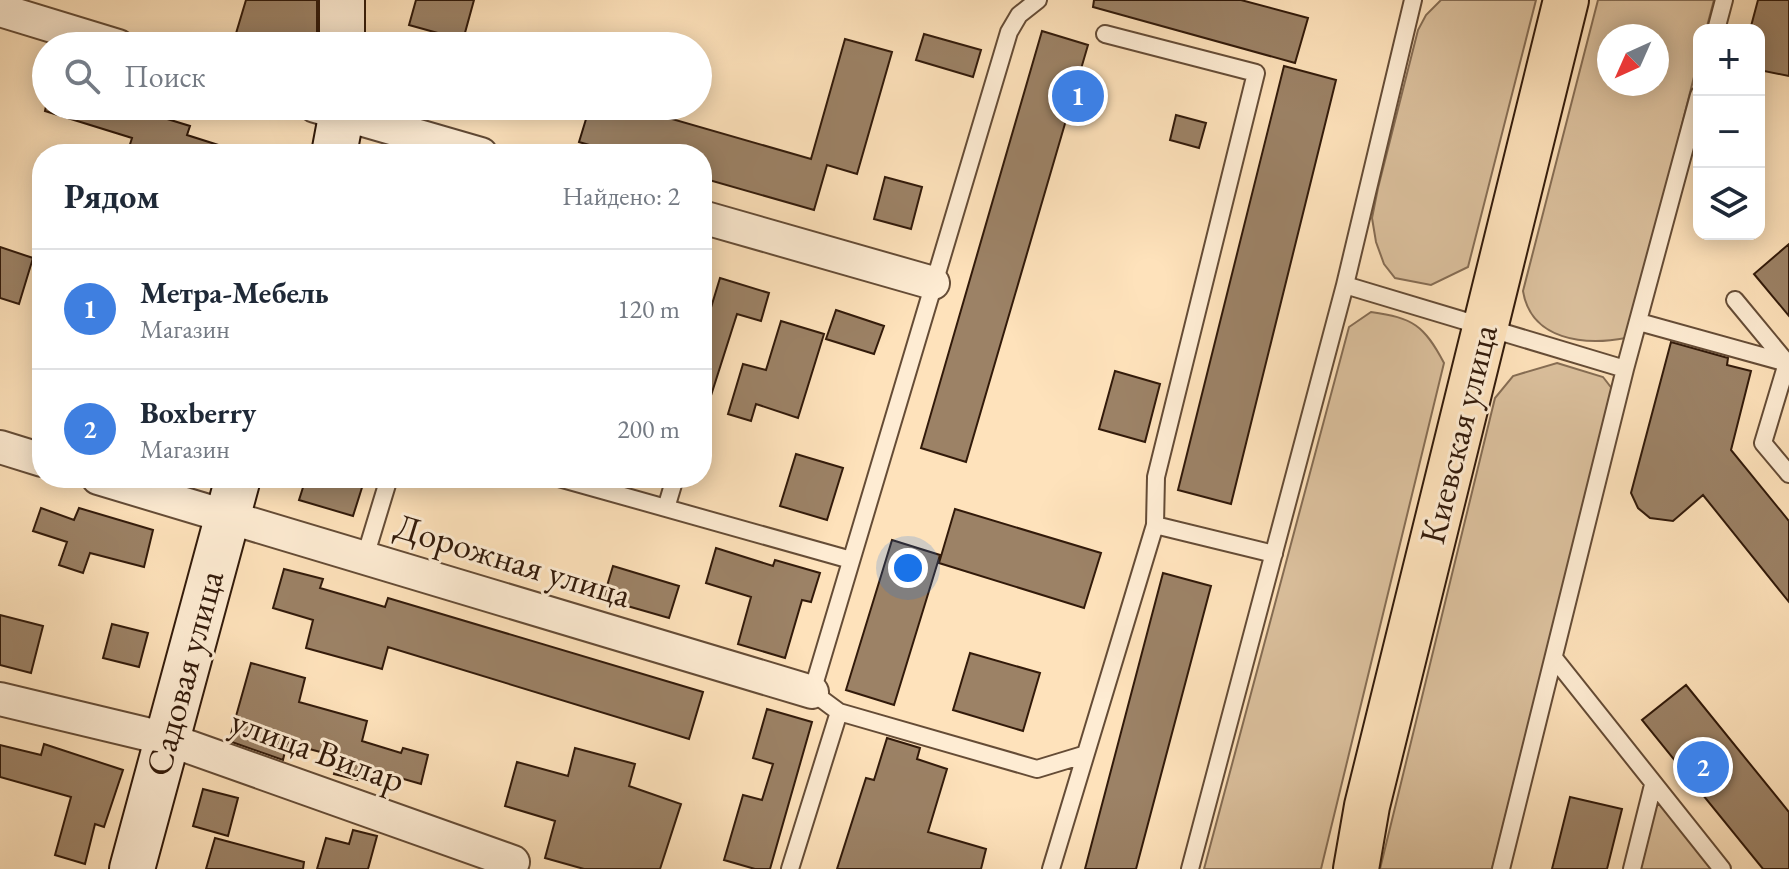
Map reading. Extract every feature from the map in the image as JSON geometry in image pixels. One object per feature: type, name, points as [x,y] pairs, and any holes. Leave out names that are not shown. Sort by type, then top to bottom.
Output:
[{"type":"main road","points":[[342,0],[342,32]]},
{"type":"main road","name":"Киевская улица","points":[[1356,869],[1367,806],[1566,0]]},
{"type":"main road","name":"Садовая улица","points":[[132,869],[232,498]]},
{"type":"street","points":[[0,10],[72,32]]},
{"type":"street","points":[[334,120],[438,144]]},
{"type":"street","points":[[712,220],[933,283]]},
{"type":"street","points":[[0,447],[32,457]]},
{"type":"street","name":"Дорожная улица","points":[[165,488],[232,498],[365,557],[812,692]]},
{"type":"street","name":"улица Вилар","points":[[0,699],[167,739],[513,862]]},
{"type":"lane","points":[[1038,0],[1019,15],[1009,32],[812,692],[839,712],[1037,769],[1083,755]]},
{"type":"lane","points":[[1190,869],[1345,285],[1413,0]]},
{"type":"lane","points":[[1718,24],[1724,0]]},
{"type":"lane","points":[[1051,869],[1155,525],[1156,477],[1256,73],[1105,34]]},
{"type":"lane","points":[[1501,869],[1625,369],[1699,96]]},
{"type":"lane","points":[[1345,285],[1483,329],[1625,369]]},
{"type":"lane","points":[[1735,300],[1788,364]]},
{"type":"lane","points":[[1639,322],[1788,364]]},
{"type":"lane","points":[[1788,364],[1763,443],[1789,474]]},
{"type":"lane","points":[[365,557],[386,488]]},
{"type":"lane","points":[[595,488],[851,560]]},
{"type":"lane","points":[[666,508],[672,488]]},
{"type":"lane","points":[[1155,525],[1274,554]]},
{"type":"lane","points":[[1554,658],[1722,869]]},
{"type":"lane","points":[[790,869],[839,712]]},
{"type":"lane","points":[[1632,869],[1653,785]]},
{"type":"shaded area","points":[[1441,0],[1536,0],[1468,267],[1431,285],[1395,278],[1384,264],[1372,218],[1418,30],[1426,15]]},
{"type":"shaded area","points":[[1598,0],[1714,0],[1708,24],[1693,24],[1693,81],[1626,338],[1593,341],[1562,336],[1548,330],[1528,307],[1523,291]]},
{"type":"shaded area","points":[[1371,312],[1397,317],[1416,326],[1430,340],[1444,363],[1321,869],[1204,869],[1349,327]]},
{"type":"shaded area","points":[[1557,363],[1603,377],[1613,390],[1492,869],[1380,869],[1495,398],[1513,376]]},
{"type":"shaded area","points":[[1656,795],[1717,869],[1639,869]]},
{"type":"building","points":[[246,0],[317,0],[317,32],[236,32]]},
{"type":"building","points":[[416,0],[474,0],[465,32],[434,32],[409,25]]},
{"type":"building","points":[[1094,0],[1241,0],[1308,18],[1295,63],[1093,7]]},
{"type":"building","points":[[1758,0],[1789,0],[1789,76],[1765,71],[1765,24],[1752,24]]},
{"type":"building","points":[[1042,31],[1088,45],[966,462],[921,448]]},
{"type":"building","points":[[924,34],[981,50],[973,77],[916,60]]},
{"type":"building","points":[[845,39],[892,52],[857,174],[827,165],[814,210],[712,181],[712,144],[579,142],[586,120],[676,120],[811,159]]},
{"type":"building","points":[[1284,66],[1336,80],[1231,504],[1178,490]]},
{"type":"building","points":[[1176,115],[1206,123],[1199,148],[1170,140]]},
{"type":"building","points":[[74,120],[170,120],[190,126],[187,135],[215,144],[130,144],[132,138]]},
{"type":"building","points":[[885,177],[922,187],[911,229],[874,219]]},
{"type":"building","points":[[1789,244],[1789,316],[1754,274]]},
{"type":"building","points":[[0,247],[32,258],[19,304],[0,298]]},
{"type":"building","points":[[720,278],[769,293],[761,321],[737,314],[712,392],[712,304]]},
{"type":"building","points":[[836,310],[884,326],[874,354],[826,339]]},
{"type":"building","points":[[781,321],[824,334],[798,418],[756,404],[751,421],[728,414],[743,364],[766,370]]},
{"type":"building","points":[[1671,342],[1728,358],[1727,365],[1751,371],[1731,450],[1789,521],[1789,602],[1703,495],[1673,521],[1650,518],[1638,508],[1631,493]]},
{"type":"building","points":[[1115,371],[1160,384],[1145,442],[1099,429]]},
{"type":"building","points":[[796,454],[843,468],[827,520],[780,506]]},
{"type":"building","points":[[303,488],[362,488],[353,516],[299,500]]},
{"type":"building","points":[[41,508],[74,520],[79,508],[153,530],[144,567],[90,553],[83,573],[59,565],[67,542],[33,531]]},
{"type":"building","points":[[955,509],[1101,553],[1084,608],[939,563]]},
{"type":"building","points":[[892,540],[940,555],[894,705],[846,690]]},
{"type":"building","points":[[716,548],[773,566],[775,560],[820,573],[811,602],[802,600],[785,658],[738,644],[751,597],[706,583]]},
{"type":"building","points":[[613,566],[679,586],[669,618],[603,599]]},
{"type":"building","points":[[284,569],[323,579],[320,588],[385,607],[388,598],[703,692],[689,739],[388,647],[382,669],[306,648],[313,620],[273,608]]},
{"type":"building","points":[[1163,573],[1211,586],[1136,869],[1085,869]]},
{"type":"building","points":[[0,615],[43,626],[31,673],[0,665]]},
{"type":"building","points":[[112,624],[148,633],[139,667],[103,658]]},
{"type":"building","points":[[970,653],[1040,673],[1023,731],[953,710]]},
{"type":"building","points":[[251,663],[305,678],[299,702],[367,721],[362,741],[401,753],[403,748],[428,755],[421,784],[362,767],[358,780],[334,774],[339,757],[287,743],[283,760],[229,741]]},
{"type":"building","points":[[1686,685],[1789,812],[1789,869],[1763,869],[1642,720]]},
{"type":"building","points":[[767,709],[812,722],[770,869],[755,869],[724,860],[743,795],[762,800],[773,764],[753,758]]},
{"type":"building","points":[[887,738],[920,748],[917,759],[947,769],[928,832],[986,849],[981,869],[837,869],[866,778],[874,780]]},
{"type":"building","points":[[44,744],[123,770],[104,827],[95,824],[85,864],[55,855],[71,797],[0,777],[0,745],[41,755]]},
{"type":"building","points":[[575,748],[635,764],[629,786],[681,804],[660,869],[584,869],[545,858],[555,821],[505,806],[517,762],[568,776]]},
{"type":"building","points":[[203,789],[238,798],[228,836],[193,826]]},
{"type":"building","points":[[1570,797],[1622,809],[1607,869],[1552,869]]},
{"type":"building","points":[[353,830],[377,836],[368,869],[317,869],[326,838],[349,844]]},
{"type":"building","points":[[215,838],[304,862],[303,869],[206,869]]},
{"type":"place","name":"Метра-Мебель","points":[[1078,96]]},
{"type":"place","name":"Boxberry","points":[[1703,767]]}]
